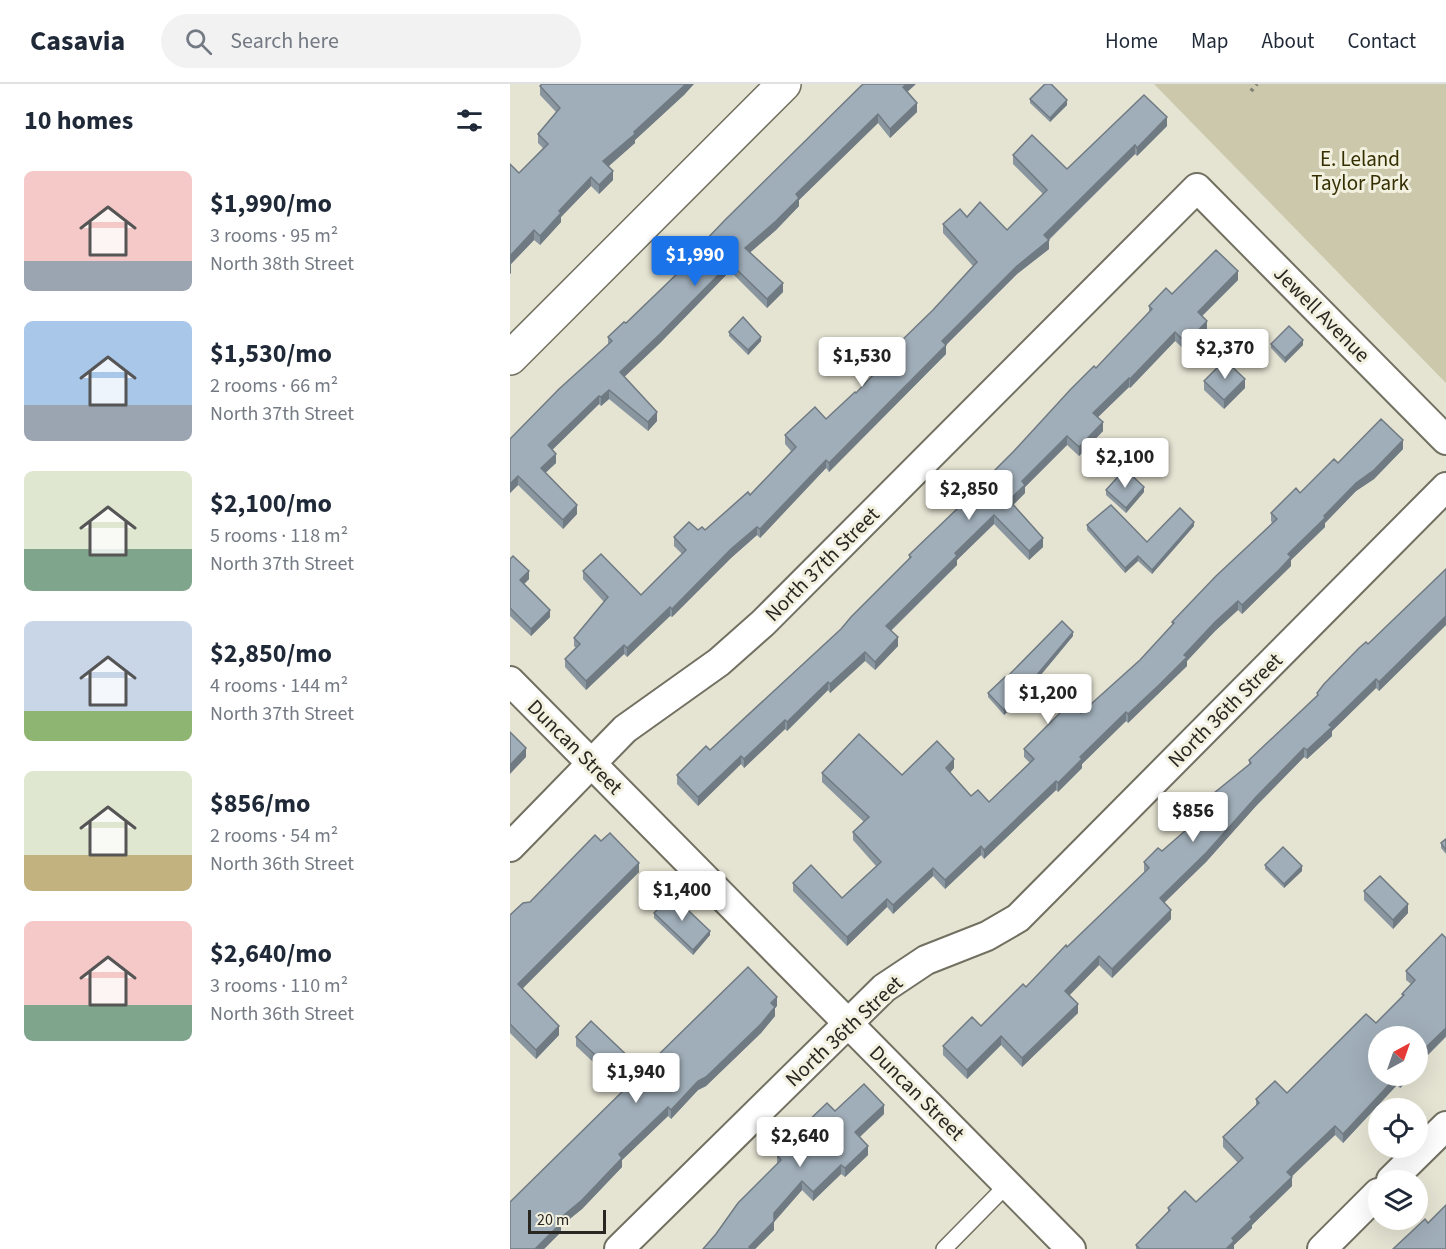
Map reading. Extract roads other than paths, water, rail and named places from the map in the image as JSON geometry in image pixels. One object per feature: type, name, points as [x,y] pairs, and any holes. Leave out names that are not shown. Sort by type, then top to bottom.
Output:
[{"type":"street","points":[[510,358],[784,84]]},
{"type":"street","name":"Jewell Avenue","points":[[1197,188],[1446,440]]},
{"type":"street","name":"North 37th Street","points":[[510,847],[625,729],[719,662],[763,623],[1197,188]]},
{"type":"street","name":"North 36th Street","points":[[619,1249],[884,988],[926,960],[987,936],[1018,918],[1446,487]]},
{"type":"street","name":"Duncan Street","points":[[510,681],[1071,1249]]},
{"type":"street","points":[[1401,1170],[1446,1126]]},
{"type":"street","points":[[1322,1249],[1368,1203]]},
{"type":"lane","points":[[944,1249],[1007,1185]]},
{"type":"park label","name":"E. Leland Taylor Park","points":[[1360,171]]}]
